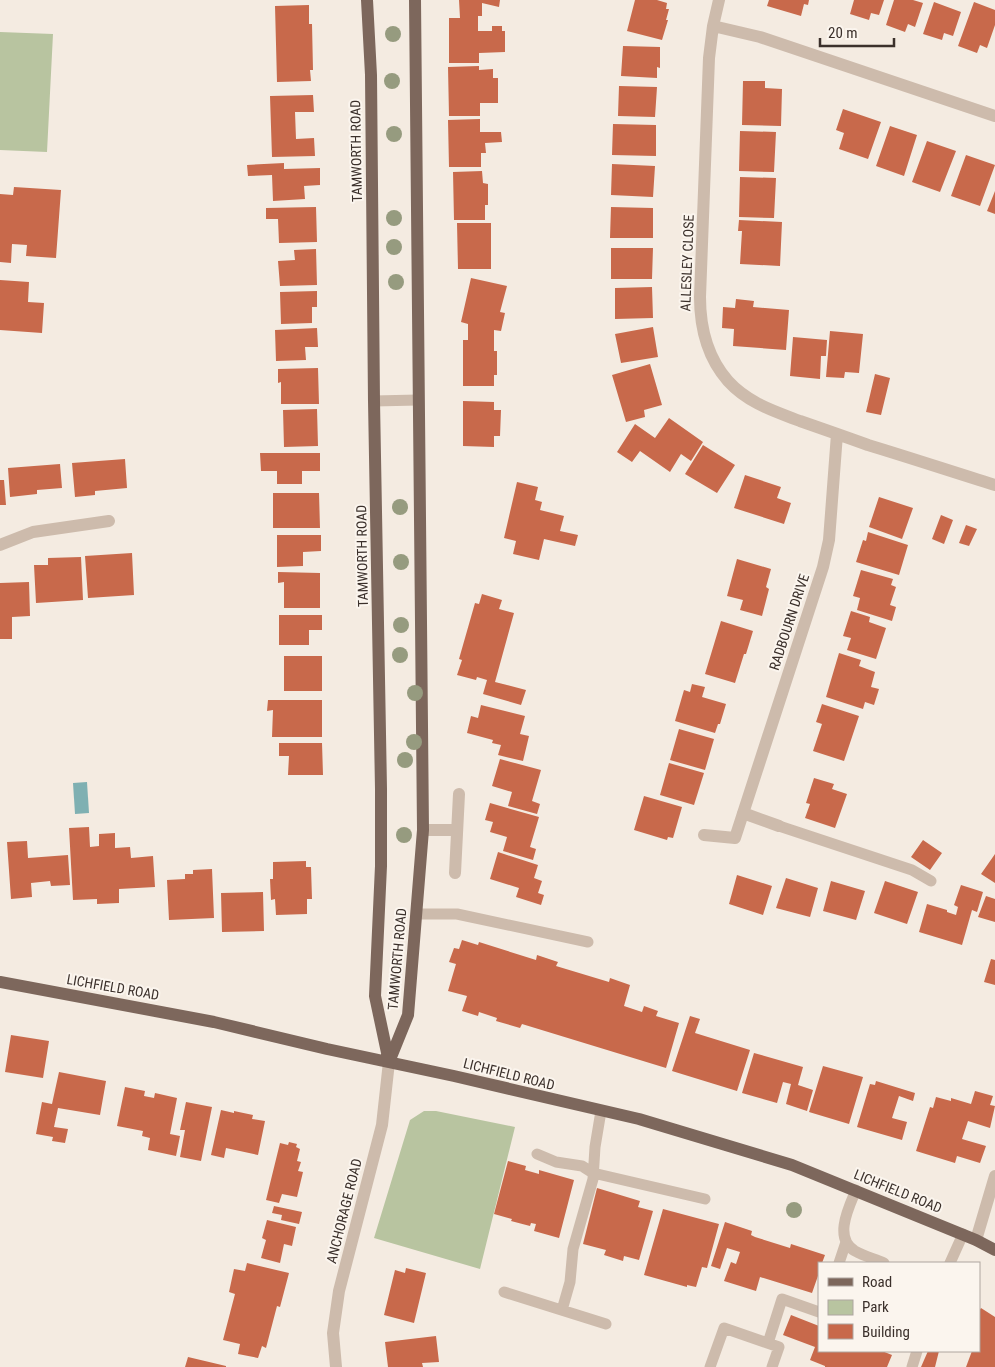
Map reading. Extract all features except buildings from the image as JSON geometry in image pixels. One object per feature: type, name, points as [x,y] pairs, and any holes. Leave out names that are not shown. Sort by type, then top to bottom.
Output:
[{"type":"main road","name":"TAMWORTH ROAD","points":[[367,0],[371,75],[374,401],[381,788],[381,866],[375,996],[389,1062]]},
{"type":"main road","name":"TAMWORTH ROAD","points":[[389,1062],[408,1015],[422,830],[415,0]]},
{"type":"main road","name":"LICHFIELD ROAD","points":[[0,982],[195,1018],[327,1050],[454,1076],[639,1119],[792,1165],[963,1234],[995,1250]]},
{"type":"street","name":"ALLESLEY CLOSE","points":[[719,0],[709,58],[700,297],[700,318],[711,358],[728,381],[745,397],[762,407],[995,486]]},
{"type":"street","points":[[713,26],[760,37],[995,116]]},
{"type":"street","name":"RADBOURN DRIVE","points":[[704,835],[735,838],[823,567],[829,540],[837,434]]},
{"type":"street","points":[[0,545],[33,532],[109,521]]},
{"type":"street","points":[[455,873],[459,794]]},
{"type":"street","points":[[743,813],[779,826]]},
{"type":"street","points":[[422,830],[456,830]]},
{"type":"street","name":"ANCHORAGE ROAD","points":[[336,1367],[333,1333],[339,1290],[382,1125],[389,1062]]},
{"type":"street","points":[[976,1240],[995,1176]]},
{"type":"lane","points":[[374,401],[418,400]]},
{"type":"lane","points":[[779,826],[912,870],[932,880]]},
{"type":"lane","points":[[417,914],[457,914],[588,942]]},
{"type":"lane","points":[[562,1310],[570,1282],[573,1249],[593,1179],[595,1147],[601,1111]]},
{"type":"lane","points":[[537,1154],[556,1162],[582,1166],[593,1173],[706,1199]]},
{"type":"lane","points":[[839,1262],[846,1242],[844,1230],[847,1213],[856,1190]]},
{"type":"lane","points":[[950,1262],[963,1234]]},
{"type":"lane","points":[[846,1242],[854,1251],[882,1262]]},
{"type":"lane","points":[[504,1292],[606,1324]]},
{"type":"lane","points":[[768,1343],[782,1299],[818,1312]]},
{"type":"lane","points":[[710,1367],[724,1328],[779,1347],[772,1367]]},
{"type":"lane","points":[[912,1367],[917,1352]]},
{"type":"green space","points":[[0,32],[53,34],[47,152],[0,150]]},
{"type":"green space","points":[[424,1111],[436,1111],[515,1127],[480,1269],[374,1238],[410,1120]]},
{"type":"water","points":[[87,782],[89,813],[75,814],[73,783]]}]
